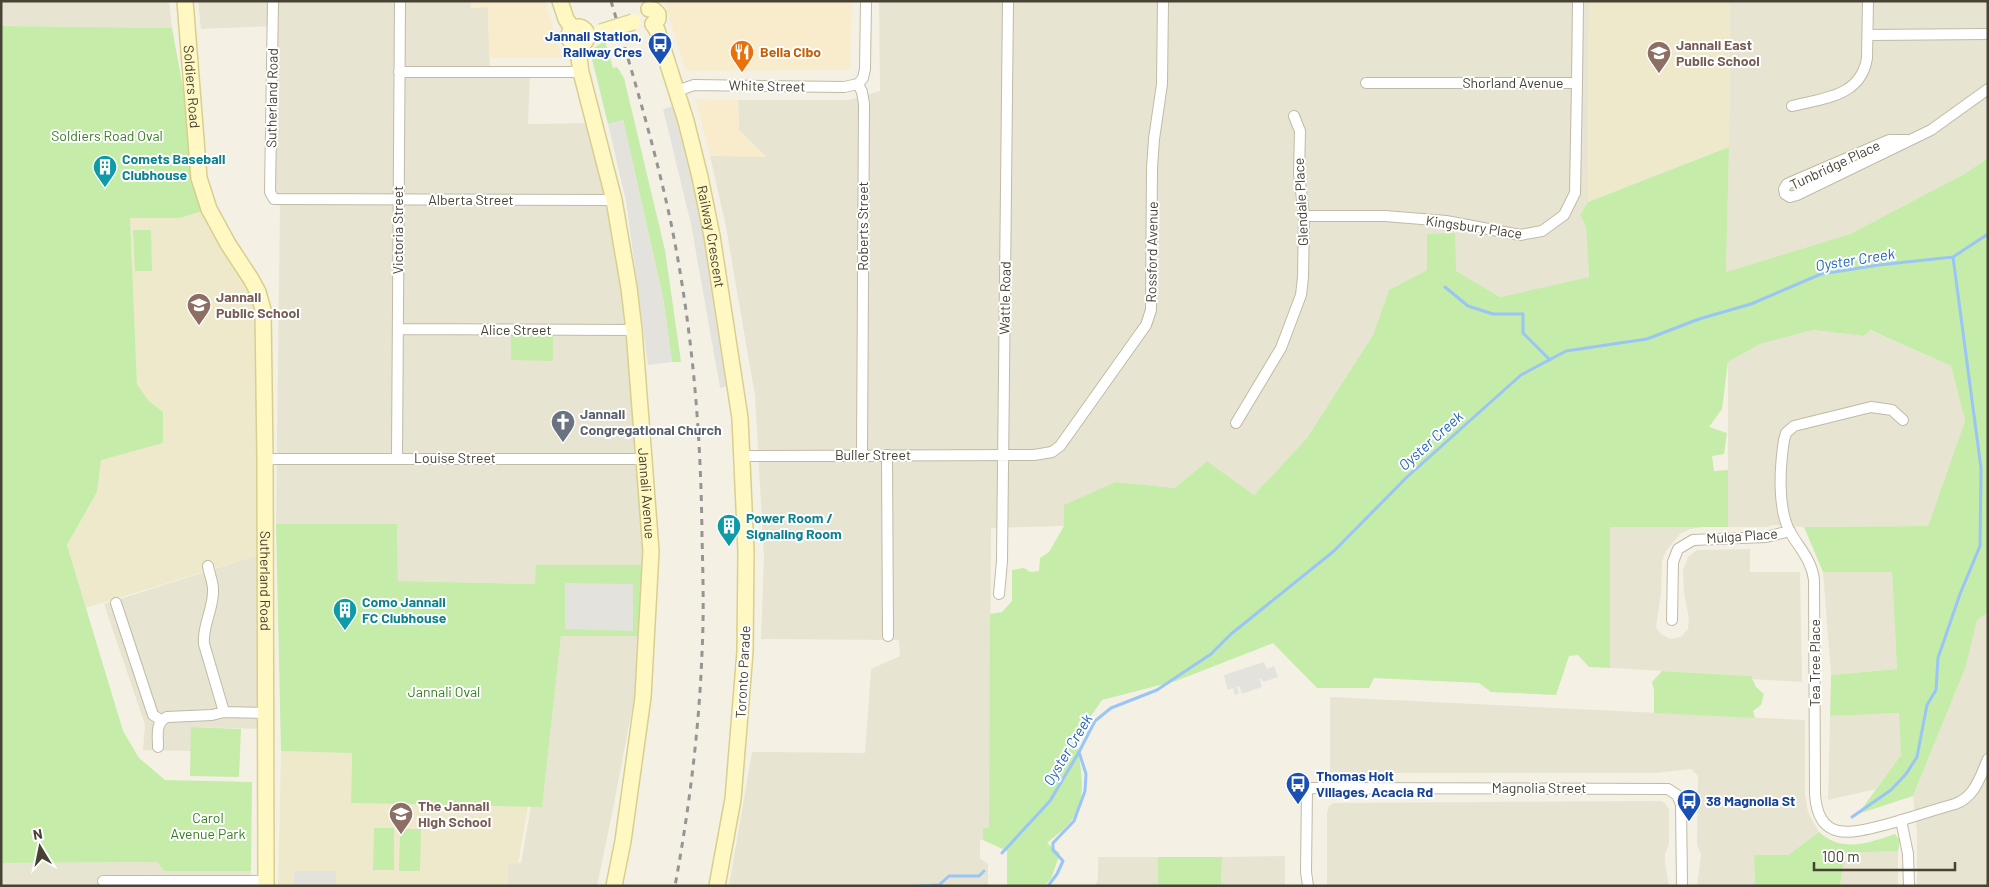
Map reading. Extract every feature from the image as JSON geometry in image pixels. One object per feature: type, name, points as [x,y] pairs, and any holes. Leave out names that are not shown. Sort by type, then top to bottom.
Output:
[{"type":"street","name":"Soldiers Road","points":[[184,1],[199,178],[208,209],[228,244],[251,278]]},
{"type":"street","name":"Sutherland Road","points":[[270,194],[272,1]]},
{"type":"street","name":"Victoria Street","points":[[397,458],[400,1]]},
{"type":"street","name":"Jannali Avenue","points":[[560,1],[566,19],[584,35],[581,72],[614,200],[634,330],[651,551],[642,697],[624,832],[614,886]]},
{"type":"street","points":[[858,84],[865,69],[866,1]]},
{"type":"street","name":"Wattle Road","points":[[999,594],[1002,561],[1008,1]]},
{"type":"street","name":"Rossford Avenue","points":[[1003,455],[1043,454],[1052,452],[1060,446],[1146,325],[1152,310],[1152,168],[1163,70],[1163,1]]},
{"type":"street","name":"Shorland Avenue","points":[[1366,83],[1577,83],[1578,1]]},
{"type":"street","points":[[1792,106],[1837,95],[1846,91],[1862,76],[1866,66],[1868,1]]},
{"type":"street","name":"Railway Crescent","points":[[584,35],[646,15],[657,30],[693,147],[712,236],[736,383],[743,456]]},
{"type":"street","points":[[1868,35],[1988,34]]},
{"type":"street","points":[[399,72],[581,72]]},
{"type":"street","name":"Kingsbury Place","points":[[1304,216],[1385,216],[1446,221],[1520,235],[1542,231],[1564,215],[1575,193],[1577,83]]},
{"type":"street","name":"White Street","points":[[677,90],[694,85],[844,87],[858,84]]},
{"type":"street","name":"Roberts Street","points":[[858,84],[862,92],[864,104],[862,455]]},
{"type":"street","name":"Tunbridge Place","points":[[1907,140],[1889,140],[1796,180],[1787,184],[1784,189],[1785,194],[1790,197],[1796,195],[1931,130],[1988,89]]},
{"type":"street","name":"Glendale Place","points":[[1236,423],[1280,348],[1298,304],[1303,277],[1304,216],[1299,174],[1300,132],[1294,116]]},
{"type":"street","name":"Alberta Street","points":[[270,194],[274,199],[280,200],[614,200]]},
{"type":"street","name":"Sutherland Road","points":[[251,278],[258,292],[263,310],[266,884]]},
{"type":"street","name":"Alice Street","points":[[398,330],[634,330]]},
{"type":"street","name":"Tea Tree Place","points":[[1903,420],[1892,410],[1871,407],[1788,428],[1782,449],[1783,513],[1790,531],[1813,570],[1816,794],[1820,816],[1832,828],[1848,832],[1901,820],[1963,801],[1973,791],[1986,765]]},
{"type":"street","points":[[887,455],[888,636]]},
{"type":"street","name":"Buller Street","points":[[743,456],[1003,455]]},
{"type":"street","name":"Toronto Parade","points":[[717,886],[733,799],[745,652],[746,552],[743,456]]},
{"type":"street","name":"Louise Street","points":[[265,459],[645,459]]},
{"type":"street","name":"Mulga Place","points":[[1672,620],[1674,562],[1676,553],[1685,544],[1698,538],[1766,537],[1790,531]]},
{"type":"street","points":[[208,566],[213,589],[212,604],[203,634],[204,644],[224,712]]},
{"type":"street","points":[[116,603],[153,714],[161,720]]},
{"type":"street","points":[[158,747],[158,726],[161,720],[176,715],[212,715],[224,712],[265,713]]},
{"type":"street","name":"Magnolia Street","points":[[1308,886],[1306,872],[1307,788],[1668,789],[1677,795],[1681,804],[1682,886]]},
{"type":"street","points":[[1901,820],[1908,854],[1909,886]]},
{"type":"street","points":[[103,881],[266,884]]},
{"type":"shaded area","points":[[1,1],[169,1],[172,28],[1,26]]},
{"type":"shaded area","points":[[198,1],[471,1],[471,8],[488,7],[490,72],[530,73],[528,124],[595,123],[614,200],[650,565],[536,565],[536,584],[398,581],[397,524],[276,524],[280,200],[274,199],[272,26],[201,29]]},
{"type":"shaded area","points":[[471,1],[545,1],[562,58],[489,58],[488,7],[471,8]]},
{"type":"shaded area","points":[[664,1],[852,1],[850,70],[688,71],[685,69]]},
{"type":"shaded area","points":[[879,1],[1589,1],[1588,202],[1580,215],[1586,226],[1589,277],[1500,297],[1455,271],[1427,270],[1389,290],[1373,335],[1307,438],[1254,495],[1207,461],[1175,488],[1116,482],[1064,526],[991,528],[989,828],[983,828],[983,840],[980,840],[980,858],[988,864],[988,886],[729,886],[752,752],[865,753],[871,669],[900,656],[899,641],[897,640],[761,639],[764,557],[755,396],[726,227],[710,156],[765,156],[739,130],[738,100],[849,100],[880,91]]},
{"type":"shaded area","name":"Jannali East Public School","points":[[1589,1],[1730,1],[1729,147],[1588,202]]},
{"type":"shaded area","points":[[1730,1],[1988,1],[1988,158],[1966,173],[1850,234],[1726,272]]},
{"type":"shaded area","points":[[695,99],[738,100],[739,130],[765,157],[710,156]]},
{"type":"shaded area","points":[[673,106],[703,222],[730,386],[720,388],[691,224],[663,109]]},
{"type":"shaded area","points":[[623,120],[663,298],[672,362],[648,365],[626,201],[608,124]]},
{"type":"shaded area","points":[[209,209],[258,292],[265,553],[86,608],[67,545],[97,492],[101,460],[163,412],[148,400],[137,384],[130,218],[180,218]]},
{"type":"shaded area","points":[[1813,330],[1864,336],[1869,330],[1951,366],[1965,421],[1928,526],[1804,527],[1772,525],[1767,527],[1728,527],[1728,362],[1760,344]]},
{"type":"shaded area","points":[[1609,527],[1702,527],[1690,529],[1680,534],[1666,551],[1662,562],[1661,594],[1656,627],[1660,633],[1670,639],[1681,637],[1688,629],[1689,619],[1684,593],[1683,570],[1688,557],[1697,550],[1750,549],[1750,572],[1800,572],[1802,682],[1751,679],[1751,676],[1610,668]]},
{"type":"shaded area","points":[[265,553],[265,729],[192,727],[191,751],[143,750],[145,725],[104,604]]},
{"type":"shaded area","points":[[1823,572],[1892,572],[1897,669],[1831,675]]},
{"type":"shaded area","points":[[565,583],[633,584],[633,631],[565,629]]},
{"type":"shaded area","points":[[1988,613],[1988,886],[1917,886],[1917,832],[1913,796],[1966,666],[1977,620]]},
{"type":"shaded area","points":[[561,636],[646,636],[597,886],[508,886],[508,863],[521,863],[531,806],[542,807]]},
{"type":"shaded area","points":[[1264,662],[1267,669],[1274,666],[1278,677],[1263,682],[1260,679],[1262,687],[1242,694],[1239,686],[1237,687],[1239,694],[1235,695],[1233,688],[1228,690],[1224,675]]},
{"type":"shaded area","points":[[1330,697],[1805,720],[1805,793],[1808,812],[1819,832],[1788,855],[1754,855],[1755,884],[1757,886],[1697,886],[1701,855],[1697,844],[1698,776],[1691,769],[1655,773],[1330,773]]},
{"type":"shaded area","points":[[1899,713],[1901,755],[1876,789],[1828,800],[1830,716]]},
{"type":"shaded area","name":"The Jannali High School","points":[[281,751],[352,752],[351,803],[528,806],[518,864],[508,864],[508,886],[278,886]]},
{"type":"shaded area","points":[[1661,801],[1665,803],[1669,810],[1669,843],[1665,862],[1669,886],[1327,886],[1327,812],[1329,806],[1334,803]]},
{"type":"shaded area","points":[[1898,851],[1898,886],[1840,886],[1845,853]]},
{"type":"shaded area","points":[[1285,856],[1285,886],[1221,886],[1222,857]]},
{"type":"shaded area","points":[[1098,857],[1158,857],[1158,886],[1095,886],[1098,879]]},
{"type":"shaded area","points":[[157,862],[164,871],[251,871],[251,886],[1,886],[1,863]]},
{"type":"shaded area","points":[[294,871],[336,871],[336,886],[294,886]]},
{"type":"green space","points":[[1,26],[172,28],[199,176],[209,209],[180,218],[130,218],[137,384],[148,400],[163,412],[163,443],[101,460],[97,492],[67,545],[123,731],[139,758],[165,780],[252,782],[251,871],[164,871],[157,862],[1,863]]},
{"type":"green space","points":[[605,41],[613,68],[617,67],[624,78],[665,250],[681,362],[672,362],[663,298],[623,120],[608,124],[592,59],[592,49]]},
{"type":"green space","points":[[1729,147],[1726,272],[1850,234],[1966,173],[1988,158],[1988,613],[1977,620],[1966,666],[1913,796],[1858,814],[1901,755],[1899,713],[1830,716],[1831,675],[1897,669],[1892,572],[1823,572],[1804,527],[1928,526],[1965,421],[1951,366],[1870,330],[1864,336],[1813,330],[1760,344],[1728,362],[1722,409],[1709,427],[1727,433],[1724,454],[1712,456],[1714,471],[1728,470],[1728,527],[1610,527],[1610,668],[1589,667],[1578,655],[1569,656],[1556,695],[1491,692],[1479,683],[1374,678],[1369,688],[1317,688],[1273,643],[1176,681],[1102,700],[1076,738],[1082,792],[1077,812],[1071,821],[1047,843],[1060,853],[1051,879],[1044,886],[1007,886],[1007,851],[983,840],[983,828],[989,828],[990,614],[1002,612],[1012,601],[1012,570],[1024,568],[1030,572],[1039,571],[1040,558],[1049,552],[1064,526],[1064,505],[1116,482],[1175,488],[1207,461],[1254,495],[1307,438],[1373,335],[1389,290],[1427,270],[1427,234],[1455,233],[1456,271],[1500,297],[1589,277],[1586,226],[1580,215],[1588,202]]},
{"type":"green space","points":[[133,230],[151,230],[152,271],[135,271]]},
{"type":"green space","points":[[511,336],[553,336],[553,361],[511,360]]},
{"type":"green space","name":"Jannali Oval","points":[[276,524],[397,524],[398,581],[535,584],[536,565],[650,565],[646,636],[561,636],[542,807],[351,803],[352,753],[281,751]]},
{"type":"green space","points":[[1662,671],[1751,676],[1756,687],[1764,694],[1761,705],[1753,711],[1755,718],[1654,713],[1652,682]]},
{"type":"green space","points":[[191,727],[241,729],[239,777],[190,776]]},
{"type":"green space","points":[[374,828],[394,828],[394,870],[373,870]]},
{"type":"green space","points":[[400,829],[421,829],[420,871],[399,871]]},
{"type":"green space","points":[[1819,832],[1837,842],[1846,844],[1866,843],[1895,834],[1900,840],[1898,851],[1845,853],[1840,886],[1757,886],[1755,884],[1754,855],[1788,855]]},
{"type":"green space","points":[[1158,857],[1222,857],[1221,886],[1158,886]]},
{"type":"waterway","name":"Oyster Creek","points":[[1002,853],[1050,801],[1095,721],[1111,708],[1157,690],[1211,654],[1231,634],[1334,551],[1407,477],[1521,375],[1566,351],[1647,339],[1699,319],[1751,304],[1821,274],[1879,265],[1953,257],[1988,234]]},
{"type":"waterway","points":[[1852,817],[1891,790],[1906,774],[1917,757],[1927,705],[1936,690],[1938,658],[1960,594],[1980,546],[1981,468],[1953,257]]},
{"type":"waterway","points":[[1445,287],[1468,306],[1493,314],[1523,314],[1523,333],[1550,360]]},
{"type":"waterway","points":[[1048,886],[1057,874],[1063,861],[1053,850],[1053,843],[1074,821],[1085,791],[1086,774],[1079,752]]},
{"type":"waterway","points":[[919,886],[939,885],[949,876],[979,876],[984,871]]},
{"type":"railway","points":[[611,1],[651,139],[671,223],[690,340],[700,457],[703,565],[702,653],[693,770],[675,886]]},
{"type":"place","name":"Jannali Station, Railway Cres","points":[[660,65]]},
{"type":"place","name":"Bella Cibo","points":[[742,73]]},
{"type":"place","name":"Jannali East Public School","points":[[1659,74]]},
{"type":"place","name":"Comets Baseball Clubhouse","points":[[105,188]]},
{"type":"place","name":"Jannali Public School","points":[[199,326]]},
{"type":"place","name":"Jannali Congregational Church","points":[[563,443]]},
{"type":"place","name":"Power Room / Signaling Room","points":[[729,547]]},
{"type":"place","name":"Como Jannali FC Clubhouse","points":[[345,631]]},
{"type":"place","name":"Thomas Holt Villages, Acacia Rd","points":[[1298,805]]},
{"type":"place","name":"38 Magnolia St","points":[[1689,822]]},
{"type":"place","name":"The Jannali High School","points":[[401,835]]},
{"type":"park label","name":"Soldiers Road Oval","points":[[107,136]]},
{"type":"park label","name":"Carol Avenue Park","points":[[208,826]]}]
